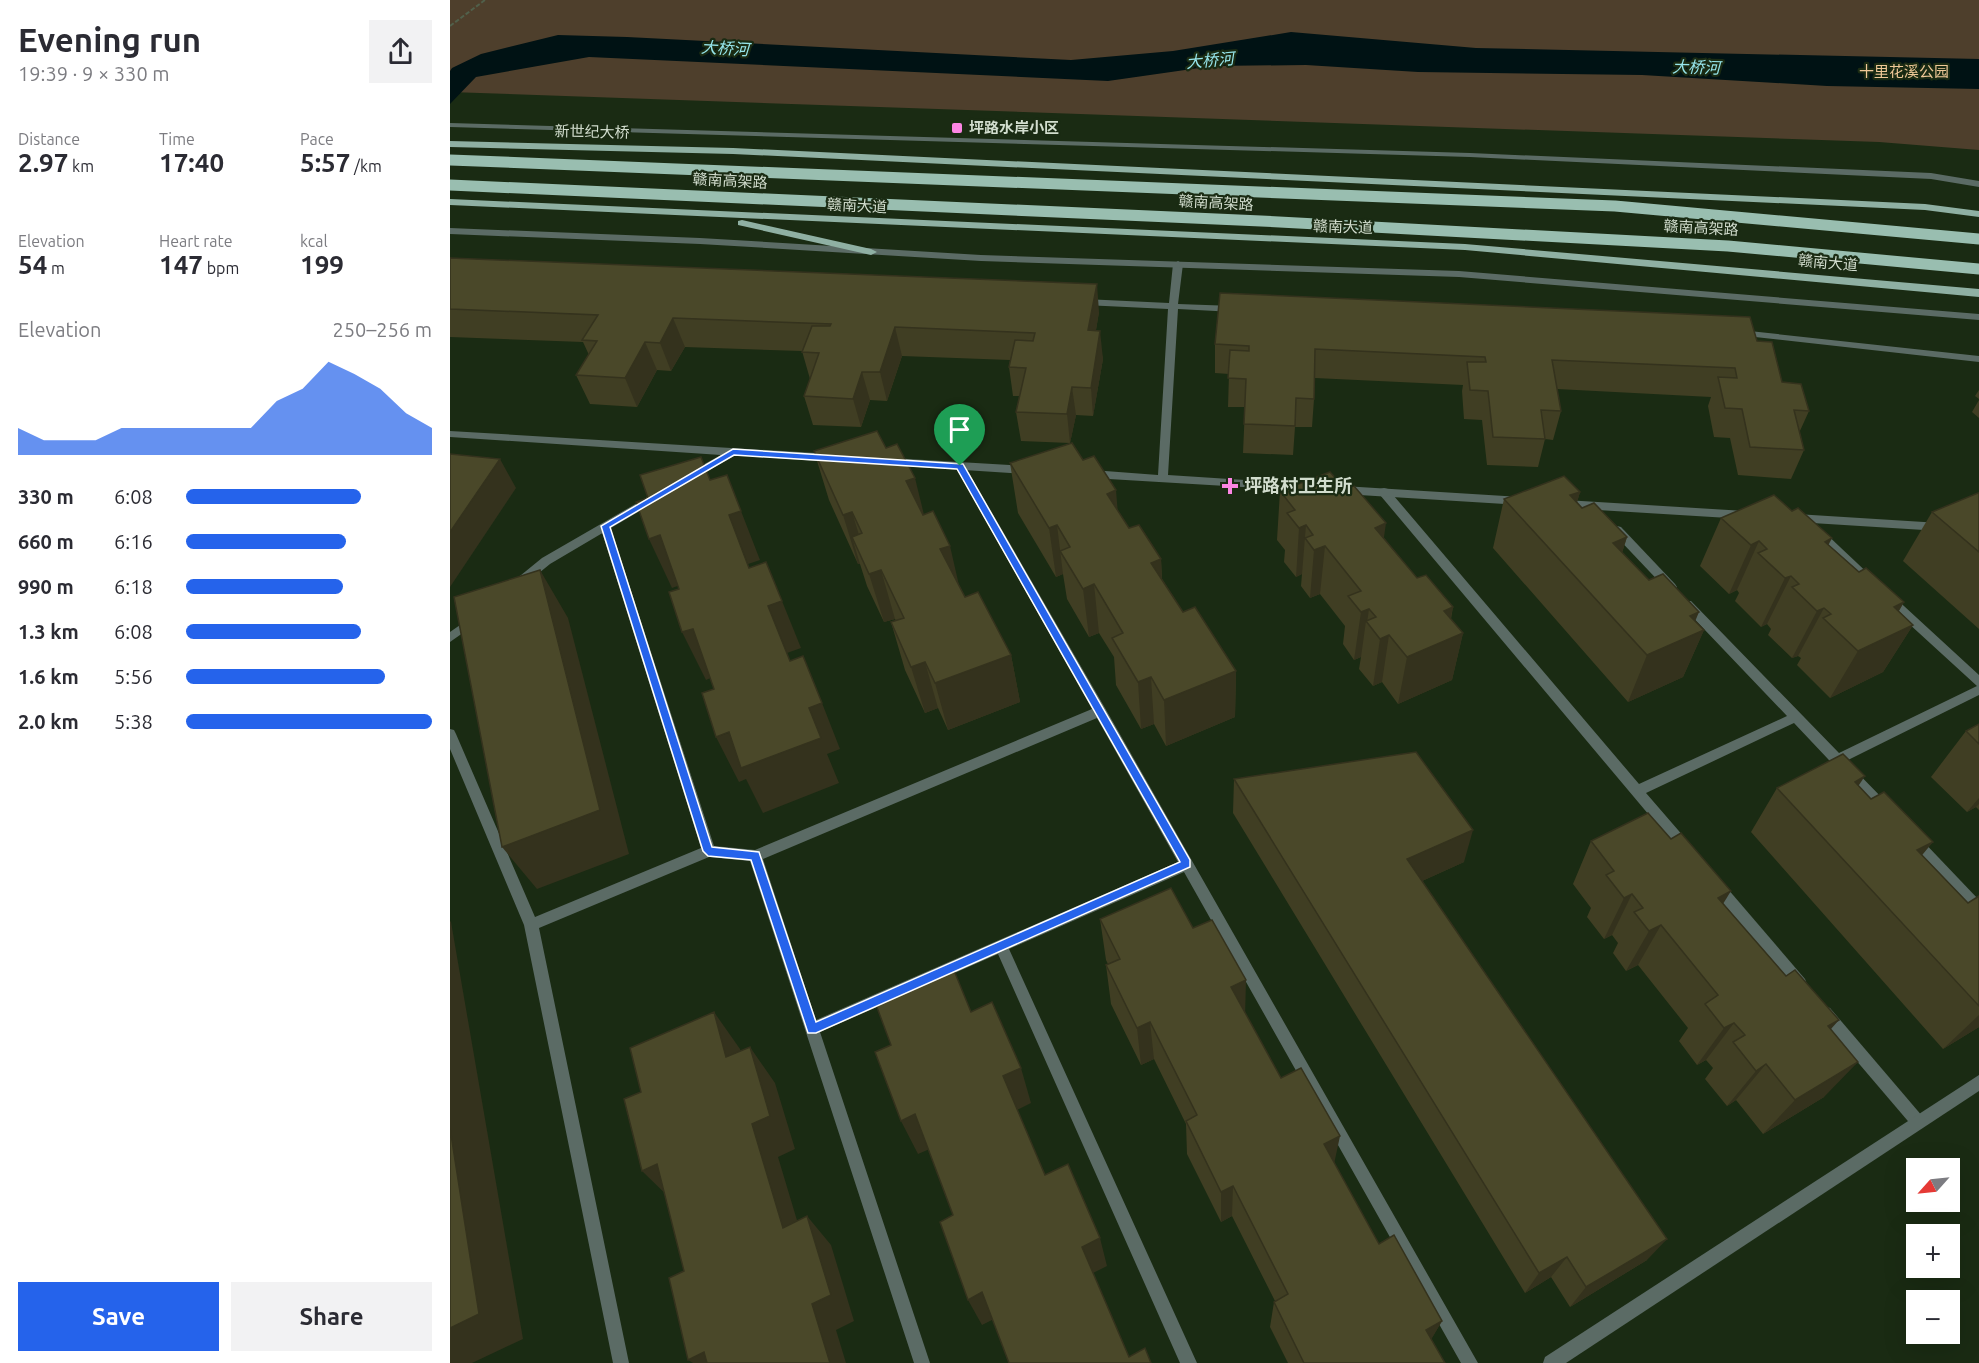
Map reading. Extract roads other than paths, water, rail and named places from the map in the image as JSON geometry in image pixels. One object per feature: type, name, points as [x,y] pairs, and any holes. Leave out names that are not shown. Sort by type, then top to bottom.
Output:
[{"type":"highway","name":"赣南高架路","points":[[450,160],[1615,206],[1979,239]]},
{"type":"highway","name":"赣南高架路","points":[[450,185],[1249,221],[1717,245],[1979,269]]},
{"type":"main road","name":"新世纪大桥","points":[[450,144],[733,151],[1925,207],[1979,212]]},
{"type":"main road","points":[[450,202],[704,214],[871,252]]},
{"type":"main road","name":"赣南大道","points":[[704,214],[1465,248],[1979,293]]},
{"type":"street","points":[[450,125],[1470,155],[1931,177],[1979,184]]},
{"type":"street","points":[[450,231],[871,252],[1459,274],[1979,317]]},
{"type":"street","points":[[1163,478],[1173,306],[1178,264]]},
{"type":"street","points":[[1078,302],[1244,309]]},
{"type":"street","points":[[1732,332],[1979,359]]},
{"type":"street","points":[[450,434],[840,459]]},
{"type":"street","points":[[684,481],[733,452]]},
{"type":"street","points":[[876,461],[1043,471]]},
{"type":"street","points":[[960,466],[1470,1363]]},
{"type":"street","points":[[1079,473],[1535,502]]},
{"type":"street","points":[[511,589],[546,561],[664,492]]},
{"type":"street","points":[[1384,492],[1918,1122]]},
{"type":"street","points":[[1558,503],[1755,516]]},
{"type":"street","points":[[1593,506],[1979,909]]},
{"type":"street","points":[[1955,528],[1795,518],[1979,682]]},
{"type":"street","points":[[605,526],[708,851]]},
{"type":"street","points":[[450,638],[485,610]]},
{"type":"street","points":[[1837,760],[1979,690]]},
{"type":"street","points":[[531,925],[708,851],[755,856],[1101,711]]},
{"type":"street","points":[[1637,791],[1796,717]]},
{"type":"street","points":[[450,734],[531,925],[621,1363]]},
{"type":"street","points":[[755,856],[922,1363]]},
{"type":"street","points":[[812,1029],[1187,864]]},
{"type":"street","points":[[1001,946],[1189,1363]]},
{"type":"street","points":[[1551,1363],[1979,1082]]},
{"type":"water","name":"大桥河","points":[[1291,32],[1476,48],[1979,59],[1979,89],[1827,86],[1642,75],[1418,72],[1306,65],[1213,66],[1108,81],[589,57],[476,77],[450,104],[450,71],[452,68],[481,54],[558,35],[1071,60],[1173,51]]},
{"type":"place","name":"坪路水岸小区","points":[[957,128]]},
{"type":"place","name":"坪路村卫生所","points":[[1230,486]]},
{"type":"park label","name":"十里花溪公园","points":[[1904,72]]}]
